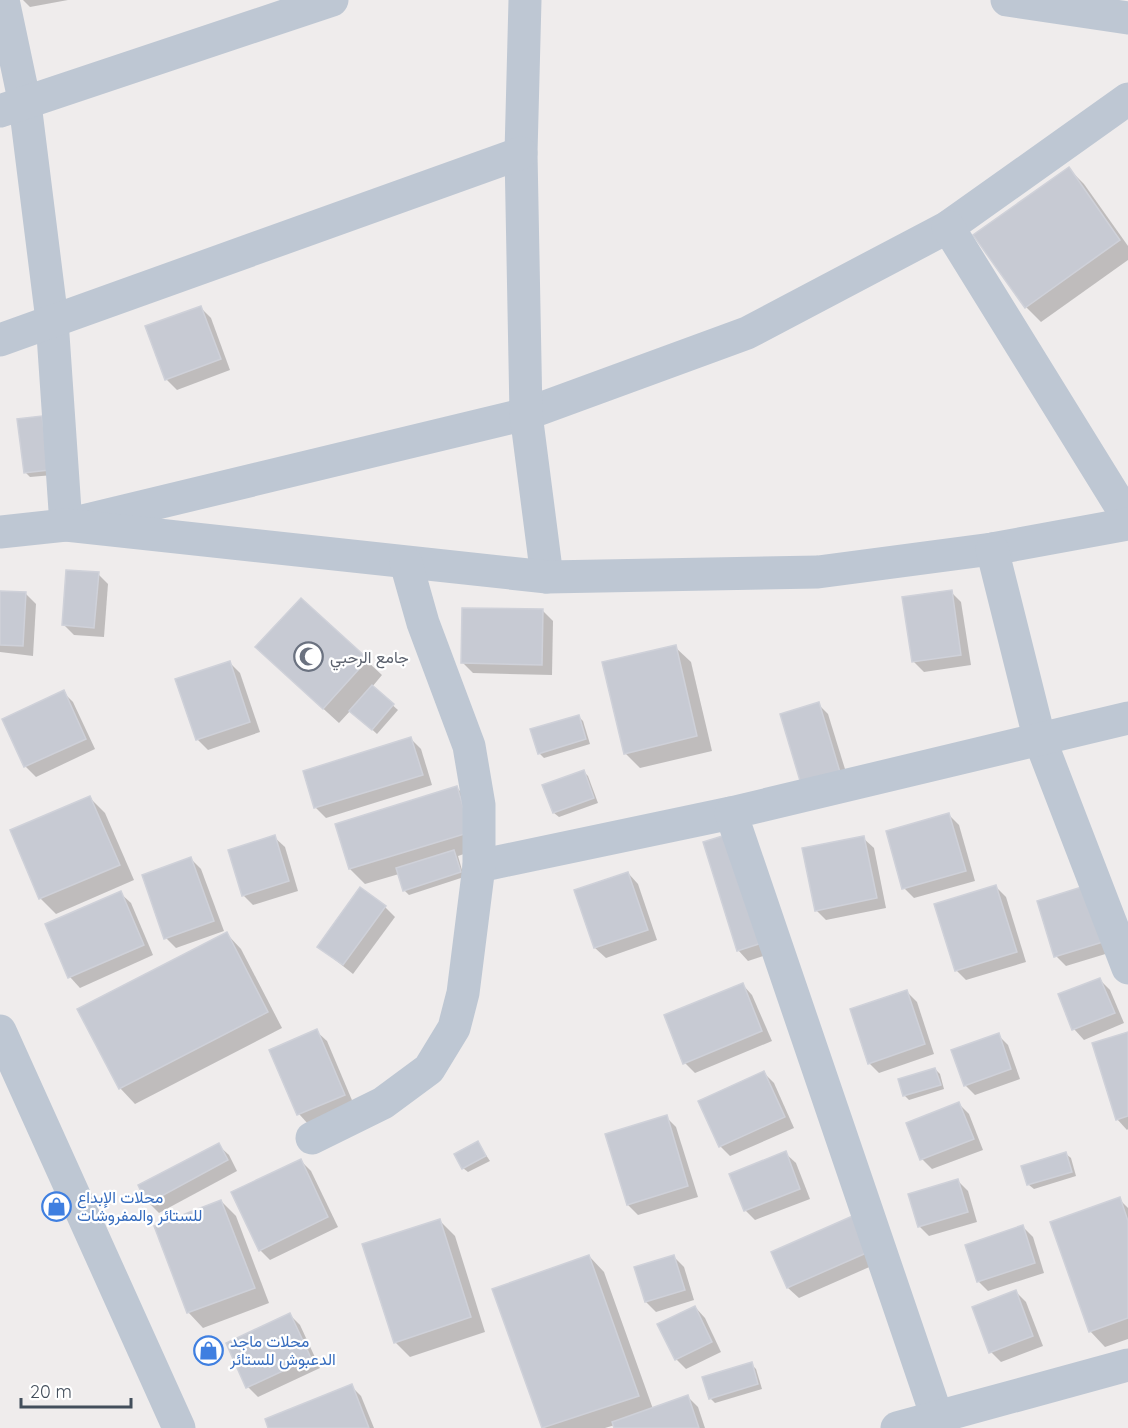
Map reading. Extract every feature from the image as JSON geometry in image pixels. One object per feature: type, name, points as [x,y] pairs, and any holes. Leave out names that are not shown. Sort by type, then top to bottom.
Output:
[{"type":"street","points":[[3,0],[13,107],[52,320],[66,525]]},
{"type":"street","points":[[13,107],[332,0]]},
{"type":"street","points":[[525,0],[521,153],[526,414],[547,577]]},
{"type":"street","points":[[1006,0],[1128,18]]},
{"type":"street","points":[[0,532],[66,525],[526,414],[747,333],[948,227],[1128,99]]},
{"type":"street","points":[[0,339],[521,153]]},
{"type":"street","points":[[948,227],[1128,518]]},
{"type":"street","points":[[66,525],[547,577],[818,572],[992,549],[1128,524]]},
{"type":"street","points":[[992,549],[1040,737],[1128,968]]},
{"type":"street","points":[[312,1138],[383,1103],[429,1069],[454,1028],[463,993],[479,866],[479,804],[469,746],[423,623],[406,563]]},
{"type":"street","points":[[479,866],[731,813],[1040,737],[1128,718]]},
{"type":"street","points":[[731,813],[937,1417]]},
{"type":"street","points":[[0,1031],[179,1428]]},
{"type":"street","points":[[897,1428],[1128,1365]]},
{"type":"building","points":[[1069,167],[1120,240],[1025,308],[973,235]]},
{"type":"building","points":[[201,306],[221,359],[165,380],[145,326]]},
{"type":"building","points":[[42,416],[49,470],[24,473],[17,419]]},
{"type":"building","points":[[66,570],[99,572],[94,628],[62,625]]},
{"type":"building","points":[[952,590],[961,655],[912,662],[902,597]]},
{"type":"building","points":[[0,591],[26,592],[23,646],[0,645]]},
{"type":"building","points":[[301,598],[368,659],[323,709],[255,647]]},
{"type":"building","points":[[462,608],[543,609],[542,665],[461,663]]},
{"type":"building","points":[[676,645],[697,736],[624,754],[602,662]]},
{"type":"building","points":[[230,661],[250,722],[196,740],[175,679]]},
{"type":"building","points":[[372,685],[394,704],[372,730],[349,711]]},
{"type":"building","points":[[64,690],[86,739],[24,767],[2,719]]},
{"type":"building","points":[[819,702],[840,772],[801,784],[780,714]]},
{"type":"building","points":[[579,715],[586,739],[538,754],[530,729]]},
{"type":"building","points":[[411,737],[423,775],[314,808],[303,771]]},
{"type":"building","points":[[584,770],[594,798],[553,813],[542,785]]},
{"type":"building","points":[[457,786],[471,832],[349,869],[335,824]]},
{"type":"building","points":[[90,796],[120,865],[39,899],[10,830]]},
{"type":"building","points":[[949,813],[966,871],[902,889],[886,831]]},
{"type":"building","points":[[729,834],[762,943],[737,951],[703,842]]},
{"type":"building","points":[[275,835],[289,881],[242,896],[228,850]]},
{"type":"building","points":[[864,836],[877,898],[815,911],[802,848]]},
{"type":"building","points":[[454,850],[461,872],[403,891],[396,868]]},
{"type":"building","points":[[191,857],[214,921],[164,939],[142,875]]},
{"type":"building","points":[[628,872],[648,930],[594,948],[574,890]]},
{"type":"building","points":[[996,885],[1017,952],[955,971],[934,904]]},
{"type":"building","points":[[1085,886],[1103,942],[1054,957],[1037,901]]},
{"type":"building","points":[[360,887],[386,906],[343,965],[317,947]]},
{"type":"building","points":[[121,891],[144,945],[68,978],[45,924]]},
{"type":"building","points":[[227,932],[268,1012],[119,1089],[77,1009]]},
{"type":"building","points":[[1100,978],[1115,1013],[1072,1030],[1058,994]]},
{"type":"building","points":[[743,983],[762,1031],[683,1064],[664,1015]]},
{"type":"building","points":[[907,990],[925,1044],[868,1064],[850,1009]]},
{"type":"building","points":[[317,1029],[345,1095],[297,1115],[269,1050]]},
{"type":"building","points":[[1128,1032],[1128,1116],[1116,1120],[1092,1043]]},
{"type":"building","points":[[999,1033],[1011,1069],[964,1086],[951,1050]]},
{"type":"building","points":[[935,1068],[941,1085],[903,1096],[898,1079]]},
{"type":"building","points":[[764,1071],[785,1117],[719,1147],[698,1101]]},
{"type":"building","points":[[959,1102],[974,1139],[920,1160],[906,1123]]},
{"type":"building","points":[[667,1115],[688,1186],[627,1205],[605,1134]]},
{"type":"building","points":[[478,1141],[486,1156],[462,1169],[454,1154]]},
{"type":"building","points":[[219,1143],[228,1160],[147,1204],[138,1185]]},
{"type":"building","points":[[786,1151],[800,1189],[744,1211],[729,1174]]},
{"type":"building","points":[[1066,1152],[1072,1172],[1027,1185],[1021,1166]]},
{"type":"building","points":[[301,1159],[328,1217],[259,1251],[231,1192]]},
{"type":"building","points":[[958,1179],[968,1212],[918,1227],[908,1194]]},
{"type":"building","points":[[1120,1197],[1128,1221],[1128,1318],[1089,1332],[1050,1222]]},
{"type":"building","points":[[221,1200],[255,1288],[187,1313],[154,1226]]},
{"type":"building","points":[[857,1214],[873,1250],[787,1288],[771,1252]]},
{"type":"building","points":[[440,1219],[471,1317],[394,1343],[362,1244]]},
{"type":"building","points":[[1023,1225],[1035,1263],[977,1282],[965,1245]]},
{"type":"building","points":[[589,1255],[639,1396],[542,1428],[492,1289]]},
{"type":"building","points":[[674,1255],[685,1290],[645,1302],[634,1267]]},
{"type":"building","points":[[1016,1290],[1033,1336],[989,1353],[972,1307]]},
{"type":"building","points":[[695,1306],[712,1342],[675,1360],[657,1324]]},
{"type":"building","points":[[290,1313],[311,1358],[246,1388],[226,1343]]},
{"type":"building","points":[[752,1362],[758,1384],[709,1399],[702,1377]]},
{"type":"building","points":[[352,1384],[369,1428],[268,1428],[265,1419]]},
{"type":"building","points":[[688,1395],[699,1428],[614,1428],[612,1422]]},
{"type":"place","name":"جامع الرحبي","points":[[309,657]]},
{"type":"place","name":"محلات الإبداع للستائر والمفروشات","points":[[56,1206]]},
{"type":"place","name":"محلات ماجد الدعبوش للستائر","points":[[209,1350]]}]
